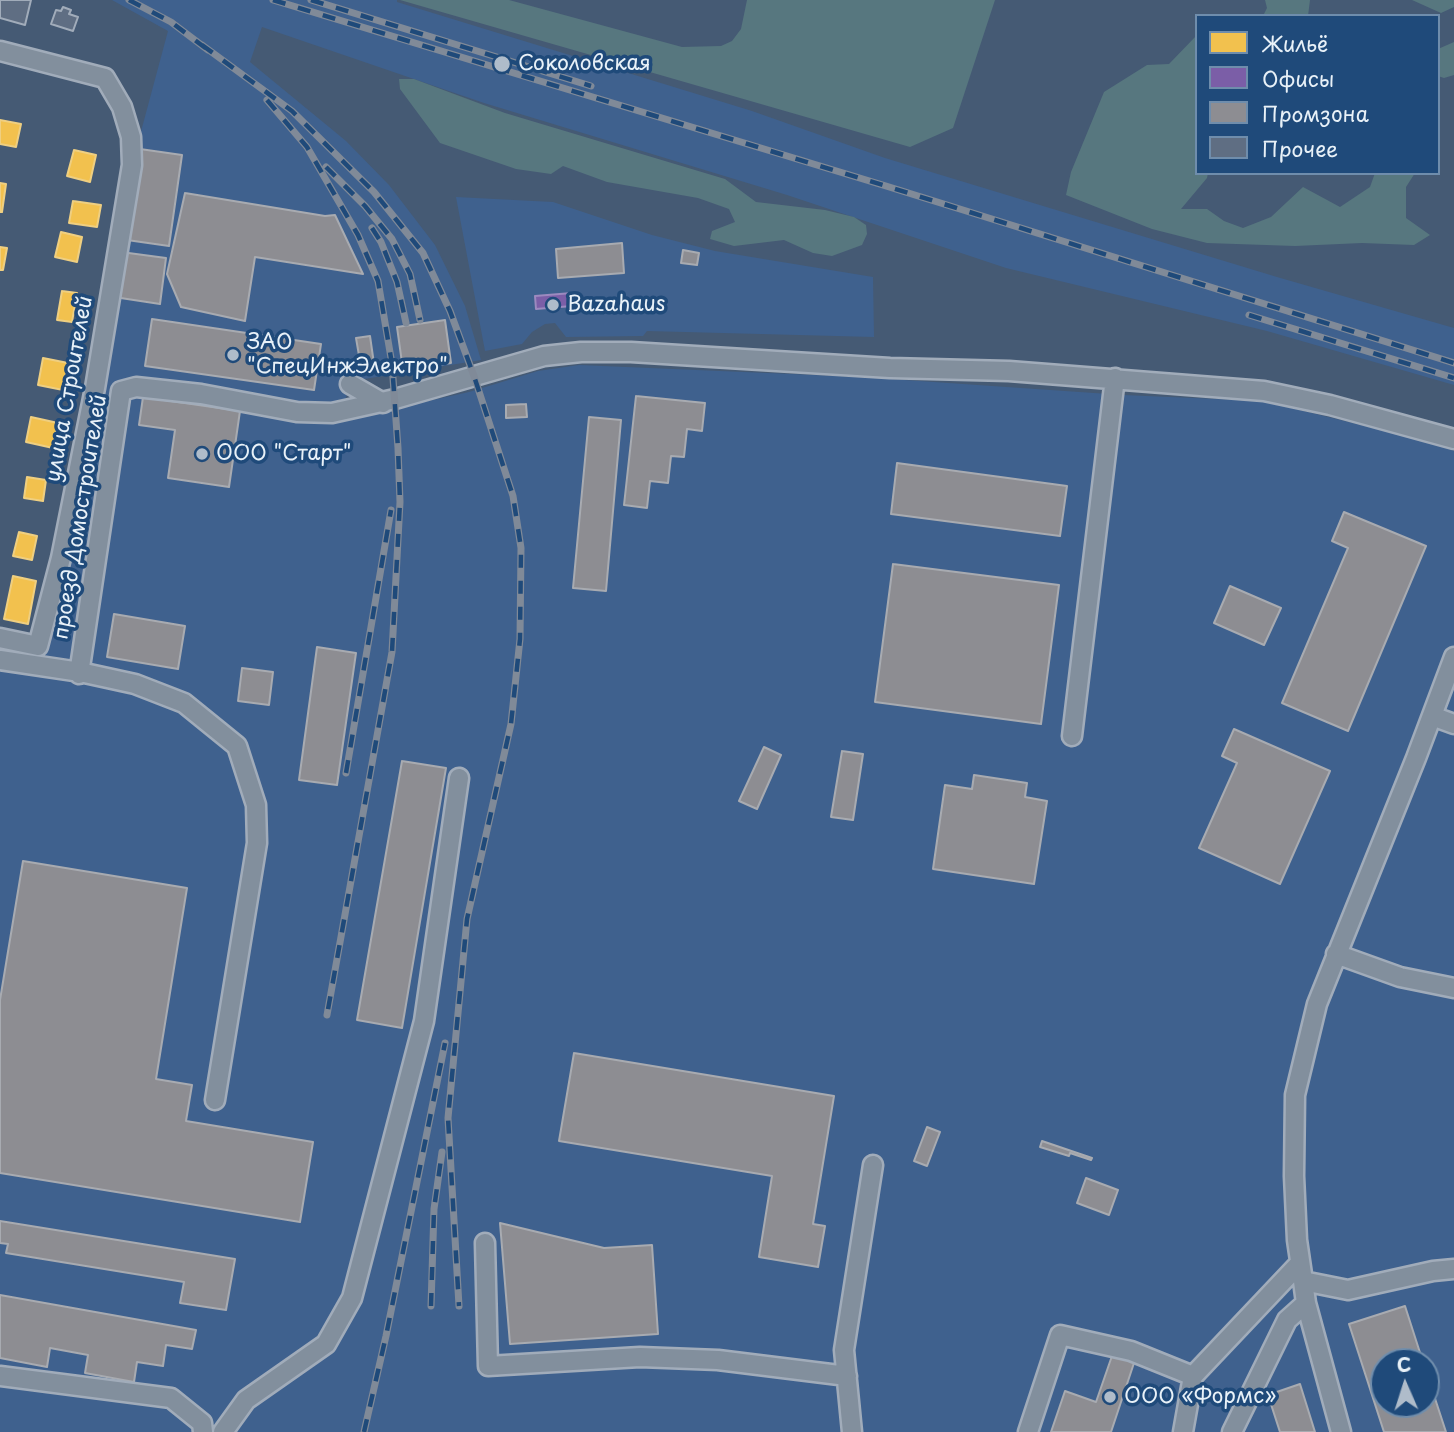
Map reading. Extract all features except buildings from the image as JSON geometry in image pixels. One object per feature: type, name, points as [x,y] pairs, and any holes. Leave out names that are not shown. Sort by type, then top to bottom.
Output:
[{"type":"street","name":"улица Строителей","points":[[0,51],[104,78],[122,107],[131,137],[132,165],[95,388],[61,558],[38,646],[0,638]]},
{"type":"street","points":[[350,384],[387,404],[434,394],[544,356],[581,352],[645,353],[890,368],[1009,371],[1264,391],[1330,405],[1454,439]]},
{"type":"street","points":[[1072,736],[1115,378]]},
{"type":"street","name":"проезд Домостроителей","points":[[80,673],[121,391],[136,387],[201,394],[298,412],[332,413],[387,404]]},
{"type":"street","points":[[1341,1432],[1306,1303],[1300,1263],[1294,1176],[1295,1095],[1317,1004],[1454,657]]},
{"type":"street","points":[[0,660],[135,684],[184,703],[237,746],[256,805],[257,842],[215,1100]]},
{"type":"street","points":[[1432,716],[1454,724]]},
{"type":"street","points":[[223,1432],[246,1400],[326,1344],[352,1298],[424,1021],[459,778]]},
{"type":"street","points":[[1336,954],[1400,977],[1454,988]]},
{"type":"street","points":[[852,1432],[844,1350],[873,1166]]},
{"type":"street","points":[[485,1243],[488,1366],[640,1357],[718,1360],[847,1376]]},
{"type":"street","points":[[1183,1432],[1193,1376],[1300,1263]]},
{"type":"street","points":[[1303,1282],[1348,1290],[1433,1271],[1454,1269]]},
{"type":"street","points":[[1232,1432],[1287,1320],[1306,1303]]},
{"type":"street","points":[[1028,1432],[1060,1335],[1131,1351],[1193,1376]]},
{"type":"street","points":[[0,1376],[171,1398],[202,1423],[203,1432]]},
{"type":"shaded area","points":[[112,0],[397,0],[752,111],[885,158],[1454,328],[1454,385],[1267,331],[1006,268],[787,195],[484,103],[262,27],[250,62],[346,141],[389,185],[435,245],[465,306],[481,360],[352,381],[337,421],[469,392],[538,371],[579,365],[861,377],[1123,395],[1263,401],[1434,443],[1454,451],[1454,1432],[0,1432],[0,638],[37,646],[132,165],[168,31]]},
{"type":"shaded area","points":[[456,197],[553,202],[652,235],[715,251],[873,277],[874,337],[647,331],[643,336],[566,337],[555,323],[545,324],[532,332],[522,344],[485,351]]},
{"type":"green space","points":[[400,0],[509,0],[682,47],[721,46],[732,41],[741,29],[747,0],[995,0],[953,128],[910,147]]},
{"type":"green space","points":[[1265,0],[1310,0],[1308,14],[1264,14],[1267,8]]},
{"type":"green space","points":[[1412,0],[1454,0],[1454,7],[1441,13]]},
{"type":"green space","points":[[1195,37],[1195,175],[1208,175],[1181,209],[1207,209],[1224,221],[1243,228],[1271,217],[1303,187],[1340,207],[1370,187],[1374,175],[1414,175],[1406,187],[1406,218],[1430,235],[1414,245],[1362,243],[1295,246],[1207,243],[1152,229],[1066,195],[1071,172],[1104,92],[1147,65],[1169,64]]},
{"type":"green space","points":[[1454,42],[1454,75],[1440,77],[1440,48]]},
{"type":"green space","points":[[399,79],[414,79],[505,113],[725,179],[756,202],[825,210],[854,217],[866,225],[867,234],[862,245],[832,256],[813,253],[784,240],[734,246],[710,239],[712,231],[735,222],[729,209],[698,198],[607,182],[563,166],[551,174],[516,169],[440,143],[400,89]]},
{"type":"railway","points":[[129,0],[171,22],[208,50]]},
{"type":"railway","points":[[273,0],[886,186],[1454,363]]},
{"type":"railway","points":[[311,0],[591,86]]},
{"type":"railway","points":[[202,45],[292,111],[374,192],[423,253],[450,311],[513,496],[521,548],[520,639],[511,724],[467,919],[448,1118],[459,1306]]},
{"type":"railway","points":[[267,100],[307,147],[358,235],[378,281],[392,364],[398,448],[400,502],[392,652],[327,1015]]},
{"type":"railway","points":[[326,167],[365,206],[392,239],[410,274],[420,320]]},
{"type":"railway","points":[[372,228],[381,242],[397,282],[406,323]]},
{"type":"railway","points":[[1249,315],[1454,378]]},
{"type":"railway","points":[[346,773],[391,510]]},
{"type":"railway","points":[[364,1432],[445,1043]]},
{"type":"railway","points":[[431,1306],[434,1209],[442,1152]]},
{"type":"place","name":"Соколовская","points":[[502,64]]},
{"type":"place","name":"Bazahaus","points":[[553,305]]},
{"type":"place","name":"ЗАО \"СпецИнжЭлектро\"","points":[[233,355]]},
{"type":"place","name":"ООО \"Старт\"","points":[[202,454]]},
{"type":"place","name":"ООО «Формс»","points":[[1110,1397]]}]
